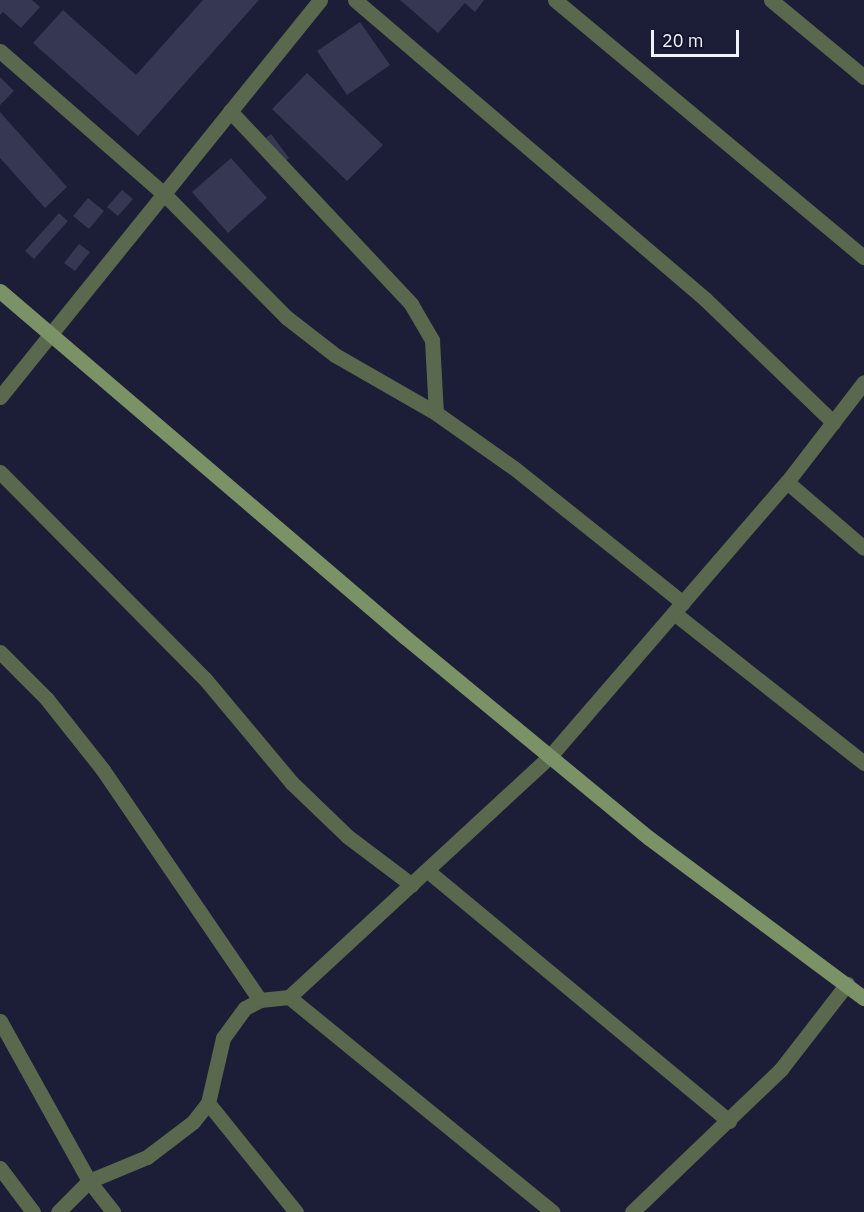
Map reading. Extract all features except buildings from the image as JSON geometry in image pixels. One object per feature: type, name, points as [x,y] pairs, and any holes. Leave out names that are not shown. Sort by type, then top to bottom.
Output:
[{"type":"street","points":[[0,397],[49,333],[320,0]]},
{"type":"street","points":[[355,0],[705,299],[833,422]]},
{"type":"street","points":[[555,0],[864,257]]},
{"type":"street","points":[[771,0],[864,77]]},
{"type":"street","points":[[0,51],[163,193],[286,317],[335,355],[436,413],[514,468],[864,763]]},
{"type":"street","points":[[230,111],[411,304],[432,340],[436,413]]},
{"type":"street","points":[[0,291],[405,637],[552,755],[649,838],[864,998]]},
{"type":"street","points":[[58,1212],[89,1181],[147,1157],[193,1122],[208,1103],[223,1038],[244,1008],[260,1000],[289,997],[429,872],[552,755],[787,482],[864,382]]},
{"type":"street","points":[[0,472],[205,679],[292,783],[347,836],[412,885]]},
{"type":"street","points":[[787,482],[864,548]]},
{"type":"street","points":[[0,652],[46,698],[103,770],[260,1000]]},
{"type":"street","points":[[429,872],[729,1121]]},
{"type":"street","points":[[632,1212],[781,1069],[847,984]]},
{"type":"street","points":[[289,997],[553,1212]]},
{"type":"street","points":[[0,1021],[89,1181],[113,1212]]},
{"type":"street","points":[[208,1103],[296,1212]]},
{"type":"street","points":[[0,1168],[33,1212]]}]
